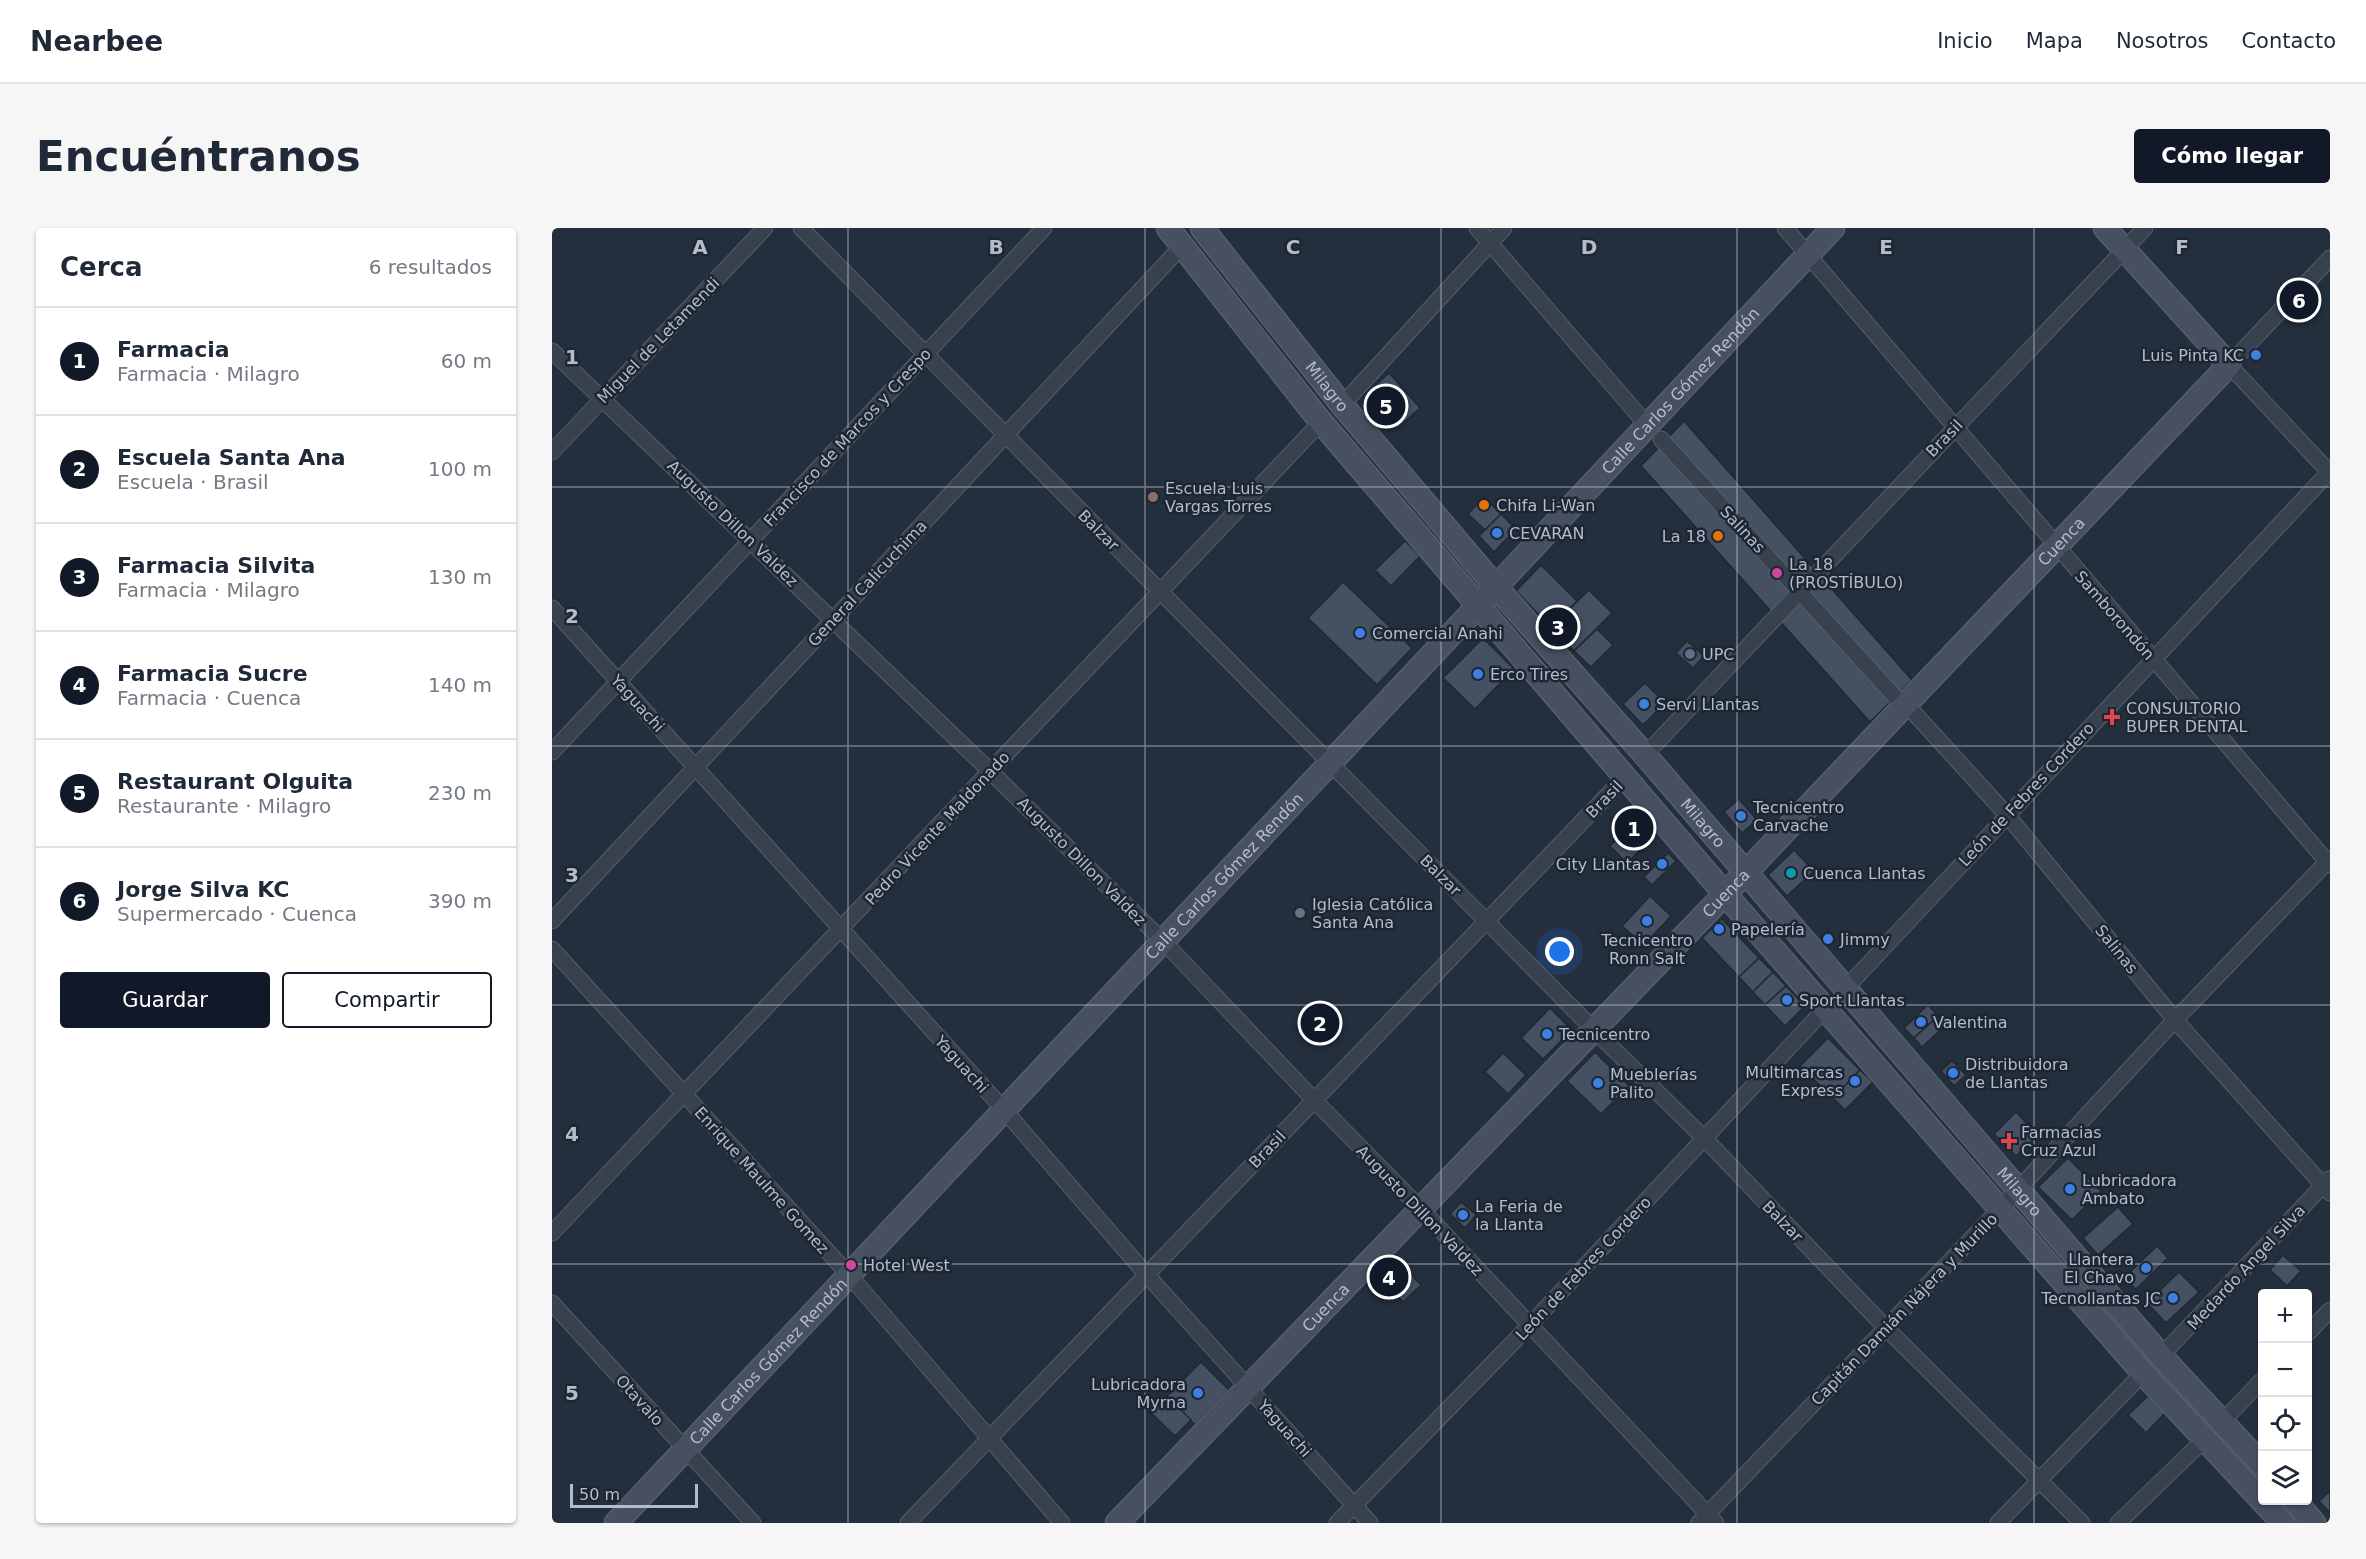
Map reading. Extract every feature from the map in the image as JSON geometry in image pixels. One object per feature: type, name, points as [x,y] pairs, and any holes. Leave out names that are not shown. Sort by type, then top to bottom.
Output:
[{"type":"main road","name":"Milagro","points":[[1168,228],[1321,422],[1725,894],[2143,1373],[2283,1523]]},
{"type":"main road","name":"Milagro","points":[[1202,228],[1342,405],[1497,587],[1746,871],[2162,1356],[2258,1460]]},
{"type":"main road","name":"Calle Carlos Gómez Rendón","points":[[616,1523],[1497,587],[1654,433],[1833,228]]},
{"type":"main road","points":[[2105,228],[2229,365]]},
{"type":"main road","name":"Cuenca","points":[[1117,1523],[1725,894],[1901,701],[2056,546],[2229,365]]},
{"type":"main road","points":[[2298,1505],[2314,1523]]},
{"type":"street","name":"Miguel de Letamendi","points":[[552,452],[765,228]]},
{"type":"street","name":"Balzar","points":[[801,228],[1594,1030],[1705,1139],[1886,1328],[2082,1523]]},
{"type":"street","name":"Francisco de Marcos y Crespo","points":[[552,752],[1044,228]]},
{"type":"street","name":"Salinas","points":[[1477,228],[1654,433],[2007,815],[2175,1020],[2328,1186]]},
{"type":"street","points":[[1342,405],[1504,228]]},
{"type":"street","name":"Samborondón","points":[[1785,228],[1954,428],[2329,862]]},
{"type":"street","name":"Brasil","points":[[1645,755],[2145,228]]},
{"type":"street","name":"General Calicuchima","points":[[552,921],[1182,246]]},
{"type":"street","name":"Cuenca","points":[[2229,365],[2330,258]]},
{"type":"street","name":"Augusto Dillon Valdez","points":[[552,351],[833,619],[1163,940],[1421,1209],[1707,1520]]},
{"type":"street","points":[[2229,365],[2330,472]]},
{"type":"street","name":"Pedro Vicente Maldonado","points":[[552,1233],[1321,422]]},
{"type":"street","name":"León de Febres Cordero","points":[[1846,988],[2153,658],[2330,472]]},
{"type":"street","name":"Yaguachi","points":[[552,608],[1005,1112],[1146,1274],[1370,1523]]},
{"type":"street","name":"Brasil","points":[[908,1523],[1626,776]]},
{"type":"street","name":"Capitán Damián Nájera y Murillo","points":[[1707,1520],[2175,1020],[2329,862]]},
{"type":"street","name":"Enrique Maulme Gomez","points":[[552,949],[850,1276],[1062,1523]]},
{"type":"street","name":"León de Febres Cordero","points":[[1337,1523],[1530,1326],[1826,1009]]},
{"type":"street","name":"Medardo Angel Silva","points":[[2162,1356],[2328,1186]]},
{"type":"street","name":"Otavalo","points":[[552,1302],[753,1523]]},
{"type":"street","points":[[2312,1328],[2330,1310]]},
{"type":"street","points":[[1998,1523],[2143,1373]]},
{"type":"street","points":[[2223,1421],[2258,1384]]},
{"type":"street","points":[[2118,1523],[2205,1439]]},
{"type":"building","points":[[1389,373],[1420,408],[1398,428],[1366,394]]},
{"type":"building","name":"La 18 (PROSTÍBULO)","points":[[1684,421],[1912,680],[1870,722],[1641,466]]},
{"type":"building","name":"Chifa Li-Wan","points":[[1484,497],[1501,514],[1485,530],[1468,514]]},
{"type":"building","name":"CEVARAN","points":[[1501,514],[1516,529],[1494,552],[1479,536]]},
{"type":"building","points":[[1405,541],[1420,556],[1391,586],[1375,570]]},
{"type":"building","points":[[1541,565],[1577,601],[1551,627],[1516,591]]},
{"type":"building","name":"Comercial Anahi","points":[[1343,582],[1412,648],[1377,685],[1308,618]]},
{"type":"building","points":[[1589,590],[1612,613],[1574,651],[1551,627]]},
{"type":"building","points":[[1597,629],[1613,645],[1591,667],[1574,651]]},
{"type":"building","name":"Erco Tires","points":[[1483,638],[1514,669],[1475,709],[1443,678]]},
{"type":"building","name":"UPC","points":[[1687,641],[1704,656],[1693,668],[1676,653]]},
{"type":"building","name":"Servi Llantas","points":[[1645,683],[1665,703],[1643,725],[1623,704]]},
{"type":"building","name":"Tecnicentro Carvache","points":[[1739,799],[1757,820],[1742,833],[1724,812]]},
{"type":"building","points":[[1640,816],[1657,833],[1627,863],[1610,846]]},
{"type":"building","name":"Cuenca Llantas","points":[[1794,850],[1814,871],[1787,896],[1768,875]]},
{"type":"building","points":[[1668,853],[1676,861],[1652,885],[1644,877]]},
{"type":"building","name":"Tecnicentro Ronn Salt","points":[[1650,896],[1671,916],[1644,945],[1622,926]]},
{"type":"building","points":[[1722,919],[1759,958],[1739,977],[1702,938]]},
{"type":"building","name":"Jimmy","points":[[1827,931],[1835,940],[1829,946],[1821,937]]},
{"type":"building","points":[[1759,958],[1773,972],[1753,992],[1739,977]]},
{"type":"building","points":[[1773,972],[1786,986],[1765,1005],[1753,992]]},
{"type":"building","points":[[1786,986],[1805,1006],[1785,1026],[1765,1005]]},
{"type":"building","name":"Valentina","points":[[1928,1005],[1938,1016],[1914,1038],[1904,1028]]},
{"type":"building","name":"Tecnicentro","points":[[1550,1008],[1572,1030],[1543,1059],[1521,1038]]},
{"type":"building","points":[[1938,1016],[1946,1025],[1922,1047],[1914,1038]]},
{"type":"building","points":[[1828,1038],[1860,1070],[1833,1098],[1800,1066]]},
{"type":"building","name":"Mueblerías Palito","points":[[1595,1052],[1629,1086],[1601,1114],[1567,1081]]},
{"type":"building","points":[[1503,1053],[1526,1075],[1508,1094],[1485,1072]]},
{"type":"building","name":"Distribuidora de Llantas","points":[[1952,1061],[1966,1075],[1954,1086],[1941,1071]]},
{"type":"building","points":[[1860,1070],[1873,1082],[1845,1110],[1833,1098]]},
{"type":"building","points":[[2016,1112],[2038,1135],[2016,1156],[1994,1134]]},
{"type":"building","name":"Lubricadora Ambato","points":[[2068,1158],[2101,1191],[2072,1220],[2038,1187]]},
{"type":"building","name":"La Feria de la Llanta","points":[[1461,1202],[1476,1215],[1465,1228],[1450,1214]]},
{"type":"building","points":[[2118,1207],[2133,1224],[2098,1255],[2083,1238]]},
{"type":"building","name":"Llantera El Chavo","points":[[2157,1246],[2168,1258],[2136,1289],[2124,1278]]},
{"type":"building","points":[[2283,1255],[2301,1271],[2287,1286],[2270,1270]]},
{"type":"building","points":[[1398,1261],[1421,1285],[1403,1302],[1380,1278]]},
{"type":"building","name":"Tecnollantas JC","points":[[2179,1272],[2199,1292],[2166,1323],[2147,1303]]},
{"type":"building","name":"Lubricadora Myrna","points":[[1201,1362],[1229,1390],[1195,1425],[1167,1396]]},
{"type":"building","points":[[1167,1396],[1191,1420],[1175,1436],[1150,1412]]},
{"type":"building","points":[[2148,1396],[2165,1413],[2146,1433],[2128,1415]]},
{"type":"building","points":[[2330,1491],[2330,1513],[2319,1501]]},
{"type":"place","name":"Jorge Silva KC","points":[[2299,300]]},
{"type":"place","name":"Luis Pinta KC","points":[[2256,355]]},
{"type":"place","name":"Restaurant Olguita","points":[[1386,406]]},
{"type":"place","name":"Escuela Luis Vargas Torres","points":[[1153,497]]},
{"type":"place","name":"Chifa Li-Wan","points":[[1484,505]]},
{"type":"place","name":"CEVARAN","points":[[1497,533]]},
{"type":"place","name":"La 18","points":[[1718,536]]},
{"type":"place","name":"La 18 (PROSTÍBULO)","points":[[1777,573]]},
{"type":"place","name":"Farmacia Silvita","points":[[1558,627]]},
{"type":"place","name":"Comercial Anahi","points":[[1360,633]]},
{"type":"place","name":"UPC","points":[[1690,654]]},
{"type":"place","name":"Erco Tires","points":[[1478,674]]},
{"type":"place","name":"Servi Llantas","points":[[1644,704]]},
{"type":"place","name":"CONSULTORIO BUPER DENTAL","points":[[2112,717]]},
{"type":"place","name":"Tecnicentro Carvache","points":[[1741,816]]},
{"type":"place","name":"Farmacia","points":[[1634,828]]},
{"type":"place","name":"City Llantas","points":[[1662,864]]},
{"type":"place","name":"Cuenca Llantas","points":[[1791,873]]},
{"type":"place","name":"Iglesia Católica Santa Ana","points":[[1300,913]]},
{"type":"place","name":"Tecnicentro Ronn Salt","points":[[1647,921]]},
{"type":"place","name":"Papelería","points":[[1719,929]]},
{"type":"place","name":"Jimmy","points":[[1828,939]]},
{"type":"place","name":"Sport Llantas","points":[[1787,1000]]},
{"type":"place","name":"Valentina","points":[[1921,1022]]},
{"type":"place","name":"Escuela Santa Ana","points":[[1320,1023]]},
{"type":"place","name":"Tecnicentro","points":[[1547,1034]]},
{"type":"place","name":"Distribuidora de Llantas","points":[[1953,1073]]},
{"type":"place","name":"Multimarcas Express","points":[[1855,1081]]},
{"type":"place","name":"Mueblerías Palito","points":[[1598,1083]]},
{"type":"place","name":"Farmacias Cruz Azul","points":[[2009,1141]]},
{"type":"place","name":"Lubricadora Ambato","points":[[2070,1189]]},
{"type":"place","name":"La Feria de la Llanta","points":[[1463,1215]]},
{"type":"place","name":"Hotel West","points":[[851,1265]]},
{"type":"place","name":"Llantera El Chavo","points":[[2146,1268]]},
{"type":"place","name":"Farmacia Sucre","points":[[1389,1277]]},
{"type":"place","name":"Tecnollantas JC","points":[[2173,1298]]},
{"type":"place","name":"Lubricadora Myrna","points":[[1198,1393]]}]
